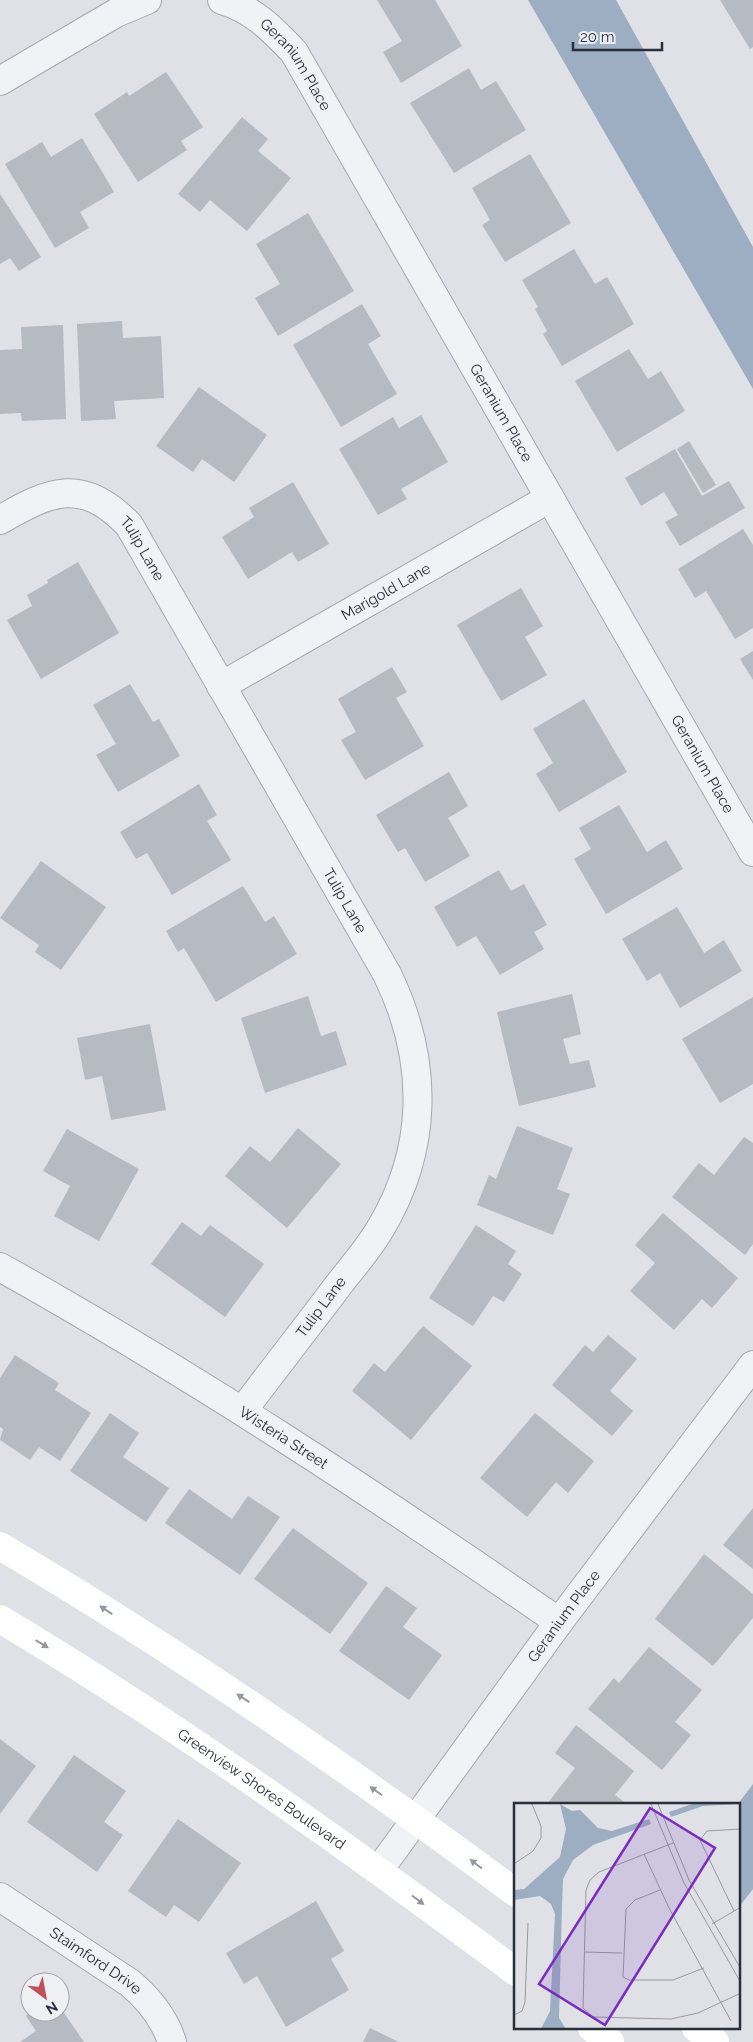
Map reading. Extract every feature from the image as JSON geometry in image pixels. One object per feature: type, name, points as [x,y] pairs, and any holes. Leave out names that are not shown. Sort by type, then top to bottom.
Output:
[{"type":"street","points":[[0,80],[116,12],[147,0]]},
{"type":"street","name":"Geranium Place","points":[[222,0],[246,10],[265,22],[294,52],[753,852]]},
{"type":"street","name":"Tulip Lane","points":[[0,520],[30,503],[49,495],[72,493],[94,498],[113,509],[129,525],[390,982],[411,1035],[418,1076],[417,1125],[411,1157],[398,1196],[378,1232],[243,1410]]},
{"type":"street","name":"Marigold Lane","points":[[221,686],[550,498]]},
{"type":"street","name":"Wisteria Street","points":[[0,1267],[243,1410],[392,1506],[558,1622]]},
{"type":"street","name":"Geranium Place","points":[[379,1870],[558,1622],[753,1365]]},
{"type":"street","points":[[0,1546],[80,1594],[248,1701],[416,1819],[514,1892]]},
{"type":"street","name":"Greenview Shores Boulevard","points":[[0,1619],[217,1756],[379,1870],[514,1971]]},
{"type":"street","name":"Staimford Drive","points":[[0,1897],[140,1992],[158,2012],[172,2042]]},
{"type":"street","points":[[595,2030],[610,2042]]},
{"type":"street","points":[[699,2030],[715,2042]]},
{"type":"water","points":[[528,0],[616,0],[753,247],[753,389]]},
{"type":"water","points":[[753,1784],[753,1889],[740,1906],[740,1803]]},
{"type":"building","points":[[377,0],[435,0],[462,46],[401,83],[383,52],[402,41]]},
{"type":"building","points":[[720,0],[753,0],[753,47],[750,49]]},
{"type":"building","points":[[469,68],[481,90],[496,81],[526,130],[454,173],[410,103]]},
{"type":"building","points":[[166,72],[203,127],[181,141],[187,150],[138,182],[94,114],[127,92],[129,96]]},
{"type":"building","points":[[242,117],[268,139],[258,151],[291,178],[247,231],[210,200],[200,212],[178,194]]},
{"type":"building","points":[[82,138],[114,192],[80,212],[89,228],[55,248],[5,164],[42,142],[51,157]]},
{"type":"building","points":[[530,154],[571,223],[505,262],[482,225],[490,220],[472,188]]},
{"type":"building","points":[[0,194],[41,257],[19,271],[10,258],[0,264]]},
{"type":"building","points":[[308,213],[354,291],[278,336],[255,298],[280,284],[256,244]]},
{"type":"building","points":[[574,249],[595,284],[607,277],[634,324],[562,366],[543,334],[547,331],[535,309],[538,307],[522,280]]},
{"type":"building","points":[[362,304],[381,336],[368,344],[397,394],[341,427],[293,345]]},
{"type":"building","points":[[122,321],[123,338],[161,336],[164,398],[114,401],[116,419],[81,421],[77,324]]},
{"type":"building","points":[[63,325],[66,419],[22,421],[21,413],[0,414],[0,350],[22,349],[21,327]]},
{"type":"building","points":[[629,349],[648,379],[661,371],[685,411],[617,452],[575,381]]},
{"type":"building","points":[[199,387],[267,435],[234,482],[202,459],[193,472],[156,446]]},
{"type":"building","points":[[421,415],[448,462],[401,489],[407,499],[378,515],[339,449],[393,417],[399,428]]},
{"type":"building","points":[[689,441],[716,485],[703,493],[677,449]]},
{"type":"building","points":[[675,449],[702,496],[729,481],[745,508],[680,546],[665,522],[678,515],[664,492],[641,506],[625,478]]},
{"type":"building","points":[[293,482],[329,544],[298,562],[292,552],[248,579],[222,537],[254,517],[249,508]]},
{"type":"building","points":[[743,529],[753,545],[753,628],[735,639],[706,591],[695,598],[678,569]]},
{"type":"building","points":[[78,562],[119,633],[41,679],[7,620],[32,606],[27,595],[48,583],[47,580]]},
{"type":"building","points":[[521,588],[543,626],[525,637],[547,675],[501,701],[457,625]]},
{"type":"building","points":[[753,651],[753,680],[740,659]]},
{"type":"building","points":[[392,667],[407,692],[396,698],[424,746],[365,780],[341,740],[356,732],[338,699]]},
{"type":"building","points":[[130,684],[153,722],[159,719],[180,756],[118,792],[96,755],[116,744],[93,705]]},
{"type":"building","points":[[584,699],[627,772],[559,812],[536,774],[553,763],[533,729]]},
{"type":"building","points":[[449,772],[468,806],[448,818],[470,856],[425,882],[405,848],[398,852],[376,815]]},
{"type":"building","points":[[199,784],[217,815],[207,821],[231,860],[172,895],[147,853],[136,859],[120,832]]},
{"type":"building","points":[[619,805],[647,852],[666,840],[683,869],[606,914],[574,859],[591,849],[579,828]]},
{"type":"building","points":[[41,861],[106,907],[61,970],[35,952],[39,945],[0,918]]},
{"type":"building","points":[[499,870],[511,891],[524,884],[547,925],[534,932],[544,949],[500,975],[476,936],[457,947],[434,907]]},
{"type":"building","points":[[243,886],[265,922],[274,916],[297,954],[216,1002],[184,948],[178,952],[166,931]]},
{"type":"building","points":[[677,907],[704,953],[724,940],[742,971],[680,1008],[660,973],[647,981],[622,939]]},
{"type":"building","points":[[572,994],[581,1034],[563,1039],[570,1064],[589,1060],[596,1087],[519,1106],[497,1012]]},
{"type":"building","points":[[308,996],[321,1036],[336,1031],[347,1065],[265,1093],[241,1018]]},
{"type":"building","points":[[753,997],[753,1084],[720,1103],[682,1039]]},
{"type":"building","points":[[150,1024],[166,1110],[111,1120],[102,1076],[85,1080],[77,1038]]},
{"type":"building","points":[[517,1126],[573,1148],[557,1189],[570,1194],[553,1235],[477,1205],[489,1175],[496,1179]]},
{"type":"building","points":[[298,1128],[341,1164],[287,1228],[225,1176],[250,1146],[270,1162]]},
{"type":"building","points":[[67,1129],[139,1169],[99,1241],[54,1216],[70,1186],[43,1171]]},
{"type":"building","points":[[744,1137],[753,1143],[753,1244],[745,1255],[672,1197],[699,1163],[714,1175]]},
{"type":"building","points":[[663,1213],[738,1278],[712,1308],[702,1299],[674,1330],[630,1291],[655,1263],[635,1245]]},
{"type":"building","points":[[182,1222],[201,1236],[210,1225],[264,1264],[225,1317],[151,1264]]},
{"type":"building","points":[[476,1225],[516,1251],[508,1264],[522,1274],[504,1302],[493,1296],[473,1326],[429,1298]]},
{"type":"building","points":[[423,1326],[472,1366],[411,1440],[352,1391],[374,1363],[385,1372]]},
{"type":"building","points":[[608,1335],[637,1359],[610,1391],[633,1411],[612,1436],[552,1385],[585,1345],[593,1352]]},
{"type":"building","points":[[15,1355],[59,1383],[55,1390],[91,1413],[60,1461],[39,1447],[30,1460],[0,1440],[3,1429],[0,1427],[0,1378]]},
{"type":"building","points":[[110,1413],[139,1433],[123,1457],[169,1488],[146,1522],[70,1471]]},
{"type":"building","points":[[535,1413],[594,1461],[568,1493],[556,1482],[527,1517],[480,1478]]},
{"type":"building","points":[[189,1489],[232,1519],[248,1496],[280,1517],[240,1575],[165,1523]]},
{"type":"building","points":[[753,1508],[753,1569],[723,1545]]},
{"type":"building","points":[[293,1528],[368,1583],[330,1634],[254,1579]]},
{"type":"building","points":[[704,1554],[753,1594],[753,1618],[713,1666],[655,1619]]},
{"type":"building","points":[[386,1586],[417,1608],[403,1627],[442,1655],[409,1700],[339,1651]]},
{"type":"building","points":[[649,1647],[702,1690],[675,1722],[691,1735],[662,1770],[588,1709],[614,1678],[619,1683]]},
{"type":"building","points":[[576,1725],[634,1771],[615,1795],[626,1803],[548,1803],[575,1768],[555,1753]]},
{"type":"building","points":[[0,1739],[36,1766],[0,1814]]},
{"type":"building","points":[[74,1755],[126,1791],[104,1822],[123,1835],[97,1872],[27,1822]]},
{"type":"building","points":[[178,1819],[241,1863],[199,1922],[174,1905],[166,1917],[128,1891]]},
{"type":"building","points":[[316,1901],[344,1951],[331,1959],[349,1990],[286,2027],[257,1976],[244,1984],[226,1953]]},
{"type":"building","points":[[30,2022],[70,2022],[84,2042],[20,2042],[36,2031]]},
{"type":"building","points":[[370,2028],[399,2042],[363,2042]]}]
